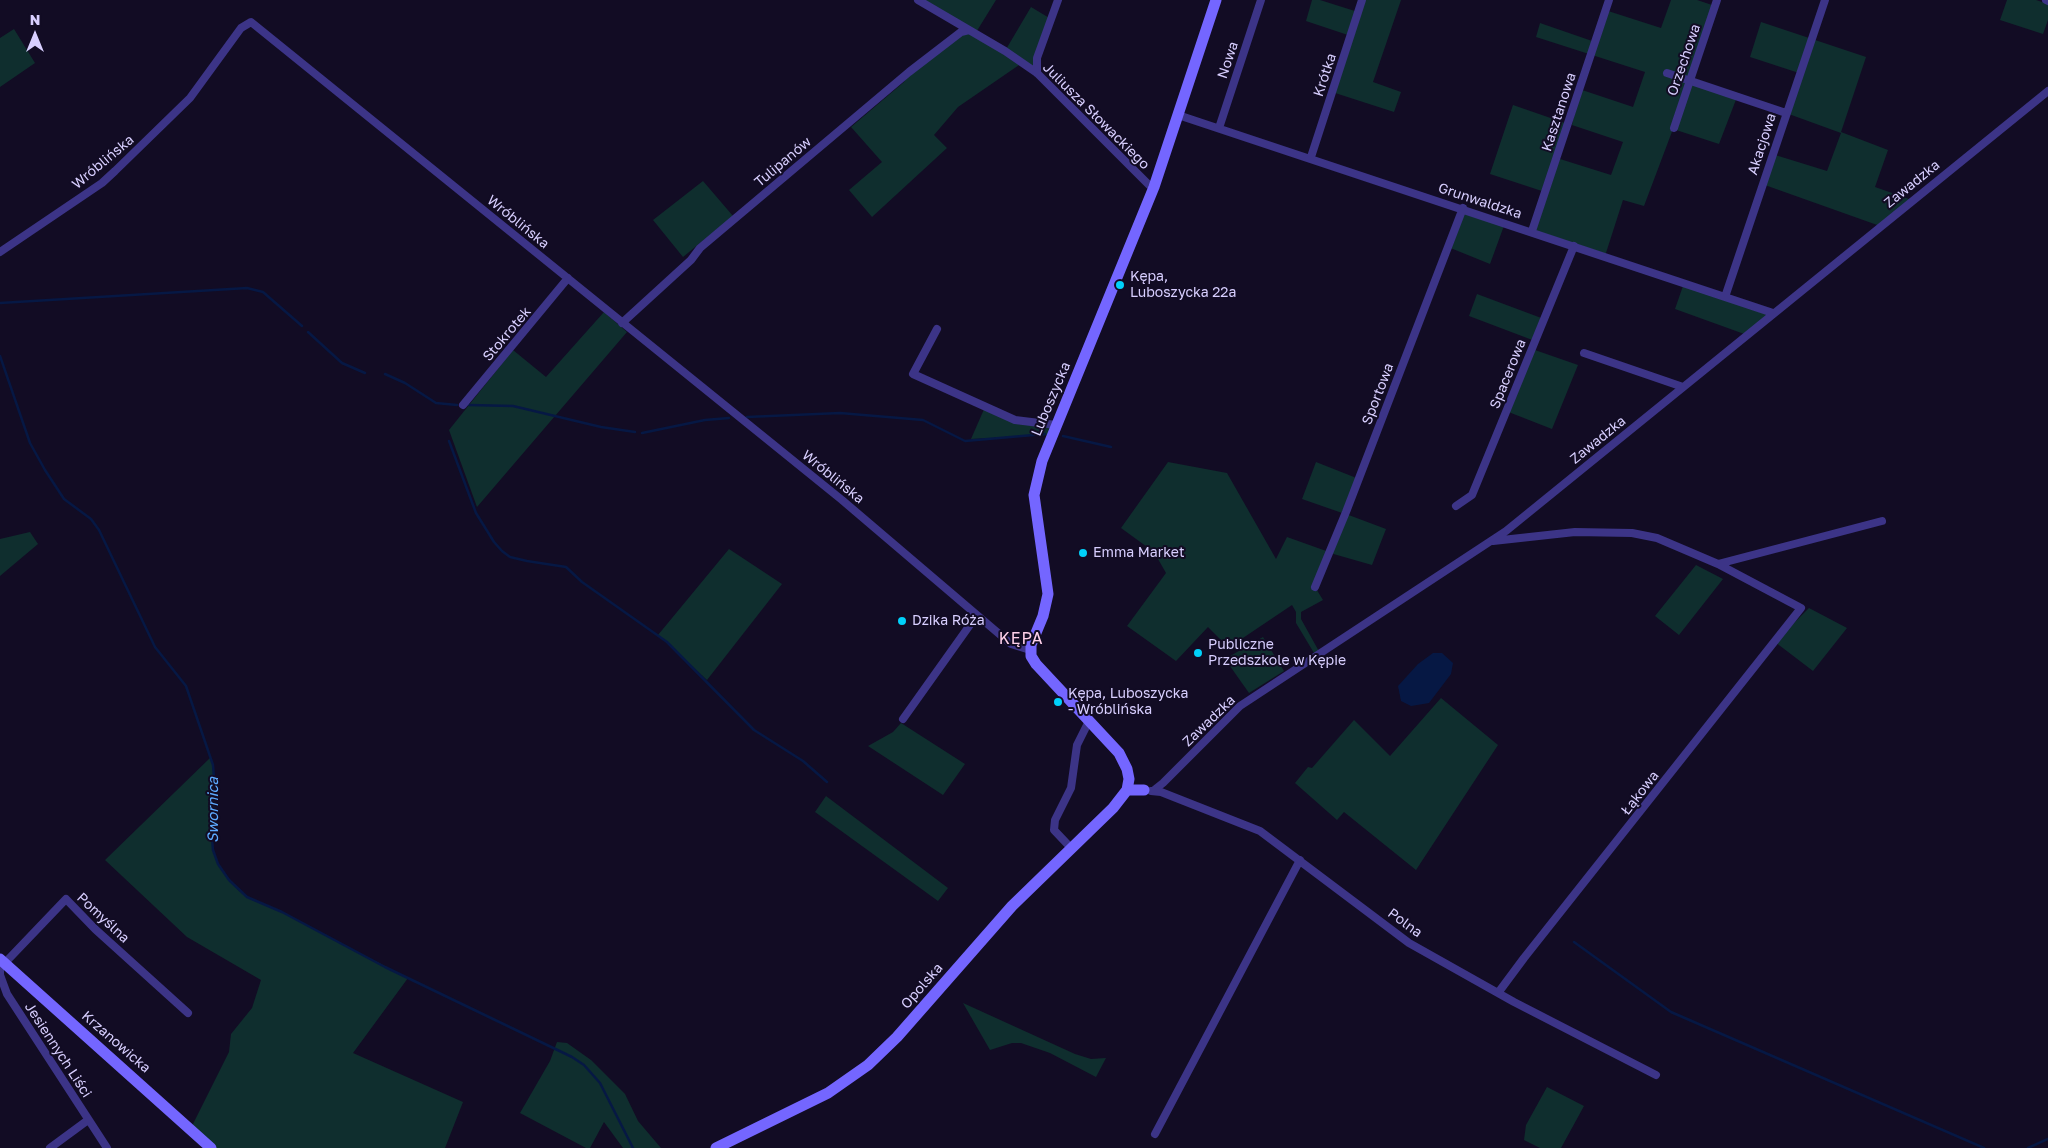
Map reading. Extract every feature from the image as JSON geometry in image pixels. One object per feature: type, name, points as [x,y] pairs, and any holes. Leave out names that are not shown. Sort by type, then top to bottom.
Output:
[{"type":"street","name":"Juliusza Słowackiego","points":[[918,0],[1005,51],[1037,73],[1149,185],[1154,187]]},
{"type":"street","points":[[1037,73],[1035,63],[1058,0]]},
{"type":"street","name":"Luboszycka","points":[[1030,650],[1032,640],[1048,603],[1034,495],[1042,461],[1154,187],[1216,0]]},
{"type":"street","name":"Nowa","points":[[1220,128],[1261,0]]},
{"type":"street","name":"Krótka","points":[[1311,157],[1362,0]]},
{"type":"street","name":"Kasztanowa","points":[[1532,232],[1609,0]]},
{"type":"street","name":"Orzechowa","points":[[1674,128],[1717,0]]},
{"type":"street","name":"Akacjowa","points":[[1725,297],[1825,0]]},
{"type":"street","name":"Wróblińska","points":[[3,250],[102,183],[190,98],[241,28],[251,22],[842,500],[1011,644],[1030,650]]},
{"type":"street","name":"Tulipanów","points":[[622,323],[692,260],[700,248],[909,72],[961,32],[969,30]]},
{"type":"street","points":[[1667,73],[1786,113]]},
{"type":"street","name":"Zawadzka","points":[[1148,790],[1164,783],[1240,706],[1493,541],[2048,91]]},
{"type":"street","name":"Grunwaldzka","points":[[1178,114],[1773,313]]},
{"type":"street","name":"Sportowa","points":[[1315,588],[1463,208]]},
{"type":"street","name":"Spacerowa","points":[[1456,506],[1472,495],[1574,246]]},
{"type":"street","name":"Stokrotek","points":[[463,405],[568,278]]},
{"type":"street","points":[[937,329],[913,374],[1015,420],[1056,425]]},
{"type":"street","points":[[1584,353],[1683,387]]},
{"type":"street","points":[[1493,541],[1575,532],[1632,533],[1657,538],[1718,564],[1882,521]]},
{"type":"street","name":"Łąkowa","points":[[1498,993],[1801,608],[1718,564]]},
{"type":"street","points":[[903,719],[977,615]]},
{"type":"street","points":[[1030,650],[1036,664],[1113,745],[1123,759],[1129,779],[1127,790],[1148,790]]},
{"type":"street","points":[[1072,849],[1054,830],[1055,820],[1071,788],[1077,744],[1090,721]]},
{"type":"street","name":"Opolska","points":[[716,1148],[828,1093],[868,1066],[897,1037],[1012,906],[1119,802],[1127,790]]},
{"type":"street","name":"Polna","points":[[1148,790],[1161,792],[1260,831],[1410,944],[1498,993],[1656,1075]]},
{"type":"street","points":[[1155,1134],[1300,860]]},
{"type":"street","name":"Pomyślna","points":[[2,961],[66,899],[95,929],[188,1013]]},
{"type":"street","name":"Jesiennych Liści","points":[[2,961],[0,975],[7,994],[107,1148]]},
{"type":"street","name":"Krzanowicka","points":[[2,961],[211,1148]]},
{"type":"street","points":[[50,1148],[88,1120]]},
{"type":"green space","points":[[918,0],[996,0],[975,34],[1005,51],[1031,7],[1051,19],[1035,68],[1022,63],[958,107],[934,135],[947,148],[872,217],[849,190],[882,162],[851,127],[904,82],[909,72],[968,30]]},
{"type":"green space","points":[[1312,0],[1320,0],[1358,12],[1362,0],[1401,0],[1373,82],[1401,92],[1394,112],[1332,92],[1348,35],[1306,21]]},
{"type":"green space","points":[[1671,0],[1697,0],[1715,6],[1691,80],[1737,97],[1719,144],[1673,129],[1644,206],[1623,200],[1605,256],[1532,231],[1545,192],[1490,174],[1513,105],[1565,123],[1547,188],[1560,159],[1611,175],[1623,142],[1572,125],[1579,89],[1633,107],[1645,72],[1536,37],[1540,23],[1595,42],[1605,10],[1661,28]]},
{"type":"green space","points":[[2007,0],[2036,0],[2048,4],[2048,20],[2043,34],[2000,20]]},
{"type":"green space","points":[[1761,22],[1866,57],[1841,132],[1888,150],[1875,187],[1912,200],[1880,226],[1762,184],[1772,154],[1827,171],[1841,133],[1786,113],[1799,73],[1750,57]]},
{"type":"green space","points":[[14,29],[35,63],[0,87],[0,38]]},
{"type":"green space","points":[[703,181],[733,216],[683,257],[653,220]]},
{"type":"green space","points":[[1463,208],[1505,223],[1490,264],[1448,247]]},
{"type":"green space","points":[[1684,283],[1773,313],[1747,335],[1675,309]]},
{"type":"green space","points":[[1477,294],[1544,319],[1535,341],[1469,316]]},
{"type":"green space","points":[[604,312],[627,332],[477,507],[449,430],[513,350],[546,377]]},
{"type":"green space","points":[[1532,349],[1578,365],[1552,429],[1506,411]]},
{"type":"green space","points":[[985,407],[1015,420],[1056,425],[1052,435],[971,439]]},
{"type":"green space","points":[[1168,462],[1227,473],[1276,559],[1287,537],[1329,552],[1345,514],[1302,499],[1316,462],[1359,479],[1346,514],[1386,529],[1372,565],[1330,553],[1315,587],[1323,600],[1301,612],[1301,619],[1321,655],[1317,658],[1296,623],[1296,612],[1292,605],[1237,642],[1221,640],[1208,627],[1176,661],[1127,626],[1166,573],[1154,552],[1121,528]]},
{"type":"green space","points":[[30,532],[38,544],[0,576],[0,539]]},
{"type":"green space","points":[[729,549],[782,584],[707,680],[658,635]]},
{"type":"green space","points":[[1696,565],[1723,579],[1679,635],[1655,616]]},
{"type":"green space","points":[[1809,608],[1847,628],[1813,671],[1775,642]]},
{"type":"green space","points":[[1263,637],[1284,671],[1249,693],[1225,659]]},
{"type":"green space","points":[[1441,698],[1498,745],[1416,870],[1344,812],[1337,820],[1295,783],[1308,767],[1312,768],[1354,720],[1390,756]]},
{"type":"green space","points":[[901,723],[965,764],[943,795],[868,746],[893,732]]},
{"type":"green space","points":[[211,757],[216,783],[213,850],[218,864],[238,890],[247,897],[282,912],[408,978],[353,1053],[463,1102],[445,1148],[211,1148],[191,1128],[229,1052],[231,1034],[252,1008],[261,980],[187,937],[105,860]]},
{"type":"green space","points":[[826,796],[948,888],[938,901],[815,812]]},
{"type":"green space","points":[[963,1003],[1075,1054],[1091,1059],[1106,1058],[1096,1077],[1050,1053],[1021,1043],[1012,1043],[990,1050]]},
{"type":"green space","points":[[557,1042],[567,1043],[591,1060],[625,1094],[638,1121],[661,1148],[623,1148],[604,1122],[590,1148],[586,1148],[520,1113],[550,1061]]},
{"type":"green space","points":[[1547,1087],[1584,1106],[1561,1148],[1540,1148],[1524,1140],[1526,1125]]},
{"type":"water","points":[[1433,653],[1442,653],[1453,663],[1451,674],[1429,703],[1411,706],[1401,701],[1398,686],[1418,664]]},
{"type":"waterway","points":[[0,303],[247,288],[263,292],[302,326]]},
{"type":"waterway","points":[[308,332],[342,363],[365,373]]},
{"type":"waterway","name":"Swornica","points":[[0,356],[30,443],[45,470],[64,499],[91,519],[99,530],[155,647],[186,686],[213,765],[216,803],[212,838],[213,850],[218,864],[229,880],[247,897],[282,912],[385,967],[572,1057],[584,1065],[600,1083],[633,1148]]},
{"type":"waterway","points":[[385,374],[405,383],[436,403],[457,405]]},
{"type":"waterway","points":[[469,405],[513,406],[601,427],[635,432]]},
{"type":"waterway","points":[[747,417],[840,413],[923,420],[965,441],[1045,434]]},
{"type":"waterway","points":[[642,433],[705,420],[729,418]]},
{"type":"waterway","points":[[1063,436],[1111,447]]},
{"type":"waterway","points":[[449,441],[476,513],[494,542],[502,551],[510,557],[566,567],[582,582],[667,642],[754,730],[803,761],[827,782]]},
{"type":"waterway","points":[[1574,942],[1671,1012],[1984,1148]]},
{"type":"waterway","points":[[2028,1148],[2048,1139]]},
{"type":"place","name":"Kępa, Luboszycka 22a","points":[[1120,285]]},
{"type":"place","name":"Emma Market","points":[[1083,553]]},
{"type":"place","name":"Dzika Róża","points":[[902,621]]},
{"type":"place","name":"Publiczne Przedszkole w Kępie","points":[[1198,653]]},
{"type":"place","name":"Kępa, Luboszycka - Wróblińska","points":[[1058,702]]},
{"type":"district","name":"KĘPA","points":[[1021,639]]}]
